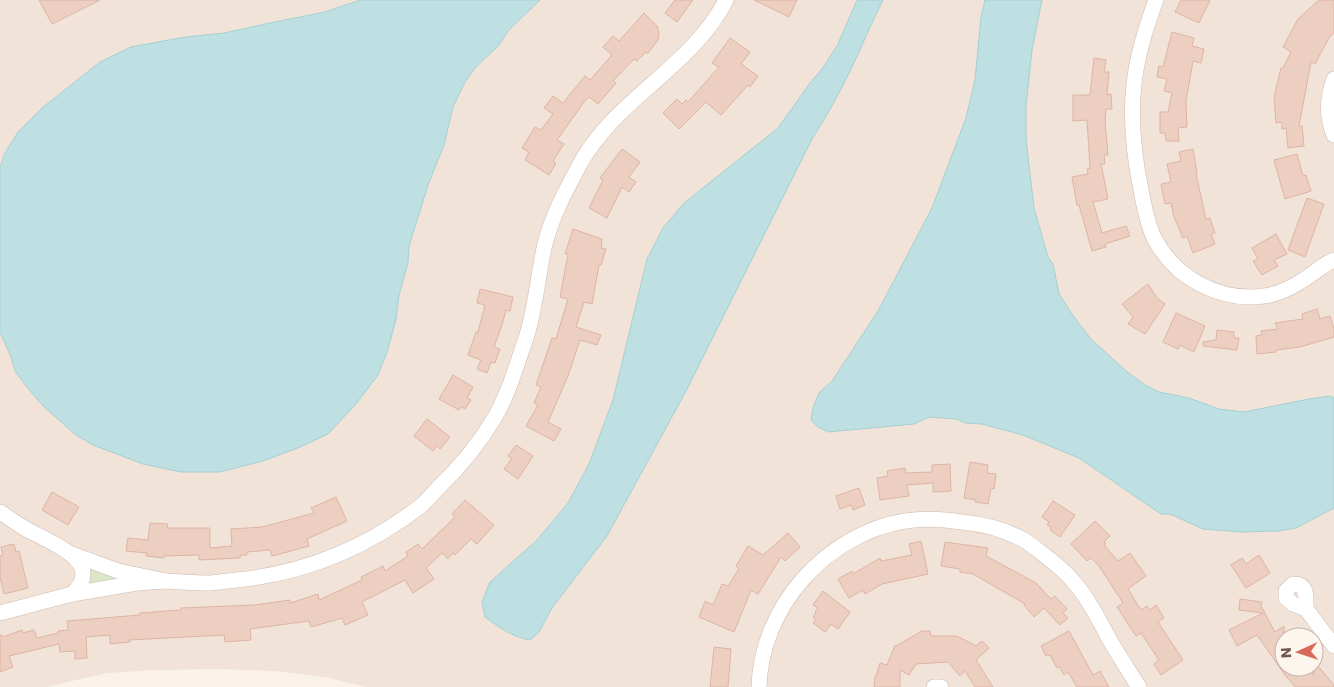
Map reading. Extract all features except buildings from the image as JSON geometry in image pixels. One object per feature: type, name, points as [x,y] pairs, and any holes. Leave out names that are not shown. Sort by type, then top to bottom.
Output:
[{"type":"street","points":[[0,613],[72,594],[137,583],[166,581],[212,583],[282,573],[333,558],[368,540],[423,504],[447,480],[472,450],[496,415],[512,379],[528,333],[546,243],[553,220],[582,161],[612,121],[655,82],[709,28],[726,0]]},
{"type":"street","points":[[1156,0],[1146,27],[1136,75],[1133,106],[1133,139],[1136,168],[1143,202],[1151,230],[1162,252],[1186,276],[1199,285],[1214,291],[1248,298],[1285,291],[1334,260]]},
{"type":"street","points":[[1334,79],[1329,92],[1328,109],[1330,125],[1334,135]]},
{"type":"street","points":[[0,512],[18,525],[69,552],[118,571],[166,581]]},
{"type":"street","points":[[759,687],[759,673],[770,630],[799,582],[821,560],[863,534],[885,525],[924,519],[946,520],[991,527],[1020,538],[1052,560],[1084,594],[1139,687]]},
{"type":"street","points":[[69,552],[82,567],[80,586],[72,594]]},
{"type":"street","points":[[1306,609],[1334,646]]},
{"type":"street","points":[[934,687],[941,687]]},
{"type":"shaded area","points":[[0,0],[1334,0],[1334,687],[366,687],[325,677],[274,671],[217,669],[107,673],[46,687],[0,687]]},
{"type":"green space","points":[[91,566],[123,578],[90,583]]},
{"type":"water","points":[[360,0],[540,0],[509,30],[499,45],[475,68],[465,82],[453,107],[444,145],[428,185],[409,246],[408,263],[399,295],[396,319],[388,349],[378,375],[356,404],[328,434],[263,461],[220,472],[181,472],[143,464],[93,445],[76,435],[44,407],[26,386],[15,371],[0,332],[0,167],[5,153],[18,132],[42,108],[100,62],[131,47],[185,37],[224,33],[325,12]]},
{"type":"water","points":[[857,0],[883,0],[846,80],[812,139],[685,393],[607,536],[552,608],[539,632],[530,640],[517,637],[485,617],[482,602],[490,582],[537,540],[568,503],[589,464],[613,400],[647,259],[663,228],[684,203],[778,128],[837,46]]},
{"type":"water","points":[[985,0],[1042,0],[1032,50],[1026,105],[1026,139],[1034,208],[1048,257],[1053,264],[1059,294],[1074,317],[1091,339],[1126,371],[1145,385],[1159,392],[1189,398],[1219,409],[1244,412],[1309,399],[1330,396],[1334,398],[1334,508],[1296,528],[1278,531],[1242,532],[1203,529],[1170,514],[1161,514],[1079,458],[1023,435],[982,424],[966,423],[956,419],[929,417],[914,424],[828,432],[818,427],[811,420],[819,393],[832,381],[878,311],[932,208],[966,118],[975,80],[981,17]]}]
